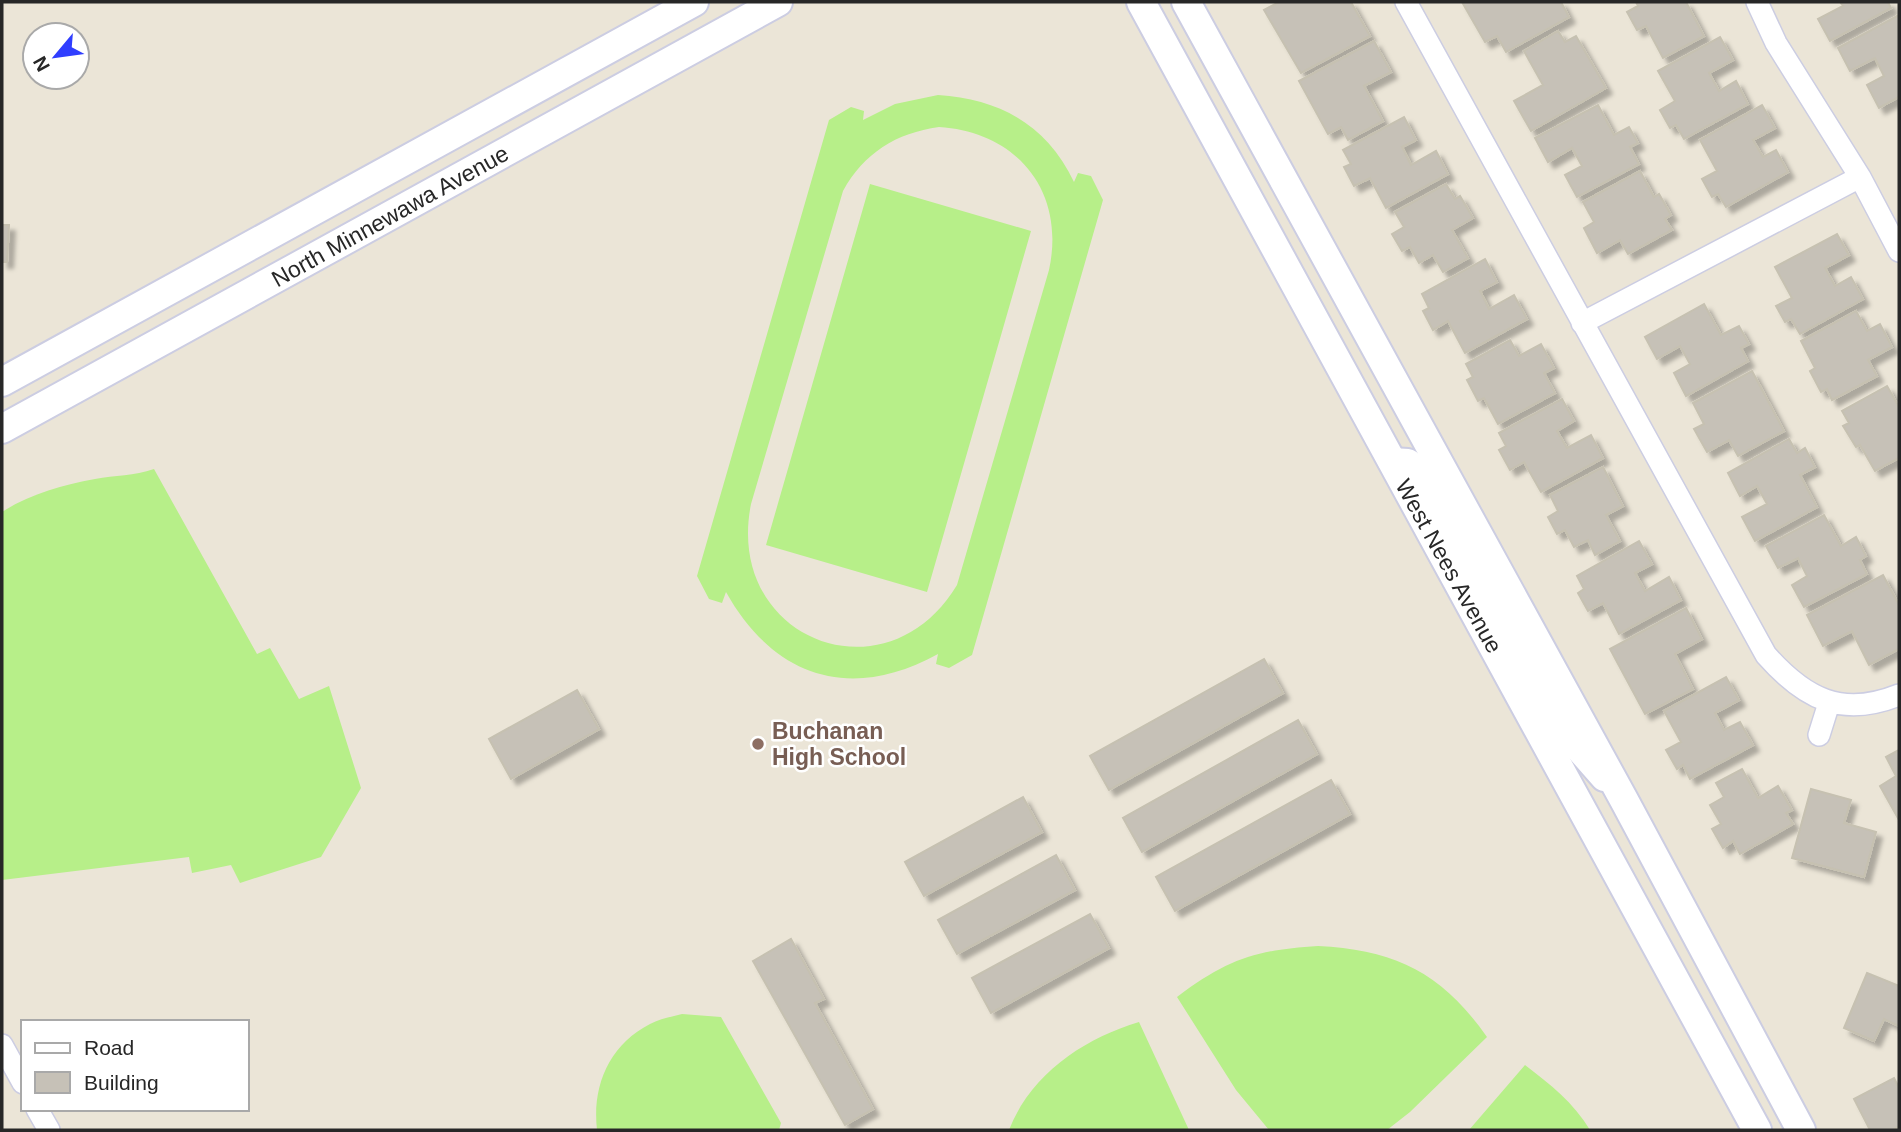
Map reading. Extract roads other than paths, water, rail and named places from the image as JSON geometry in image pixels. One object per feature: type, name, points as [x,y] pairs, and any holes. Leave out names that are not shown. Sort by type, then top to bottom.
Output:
[{"type":"main road","name":"North Minnewawa Avenue","points":[[2,383],[694,2]]},
{"type":"main road","name":"North Minnewawa Avenue","points":[[2,429],[778,2]]},
{"type":"main road","name":"West Nees Avenue","points":[[1141,2],[1757,1130]]},
{"type":"main road","name":"West Nees Avenue","points":[[1186,2],[1624,800],[1801,1130]]},
{"type":"main road","points":[[488,115],[508,151]]},
{"type":"street","points":[[1406,2],[1766,655],[1794,684],[1829,703],[1853,705],[1883,701],[1899,695]]},
{"type":"street","points":[[1756,2],[1776,43],[1860,177],[1899,251]]},
{"type":"street","points":[[1582,323],[1860,177]]},
{"type":"street","points":[[1391,461],[1408,462],[1421,473],[1568,737],[1624,800]]},
{"type":"street","points":[[1819,735],[1829,703]]},
{"type":"street","points":[[2,1045],[21,1079]]},
{"type":"street","points":[[38,1111],[49,1130]]},
{"type":"place","name":"Buchanan High School","points":[[758,744]]}]
